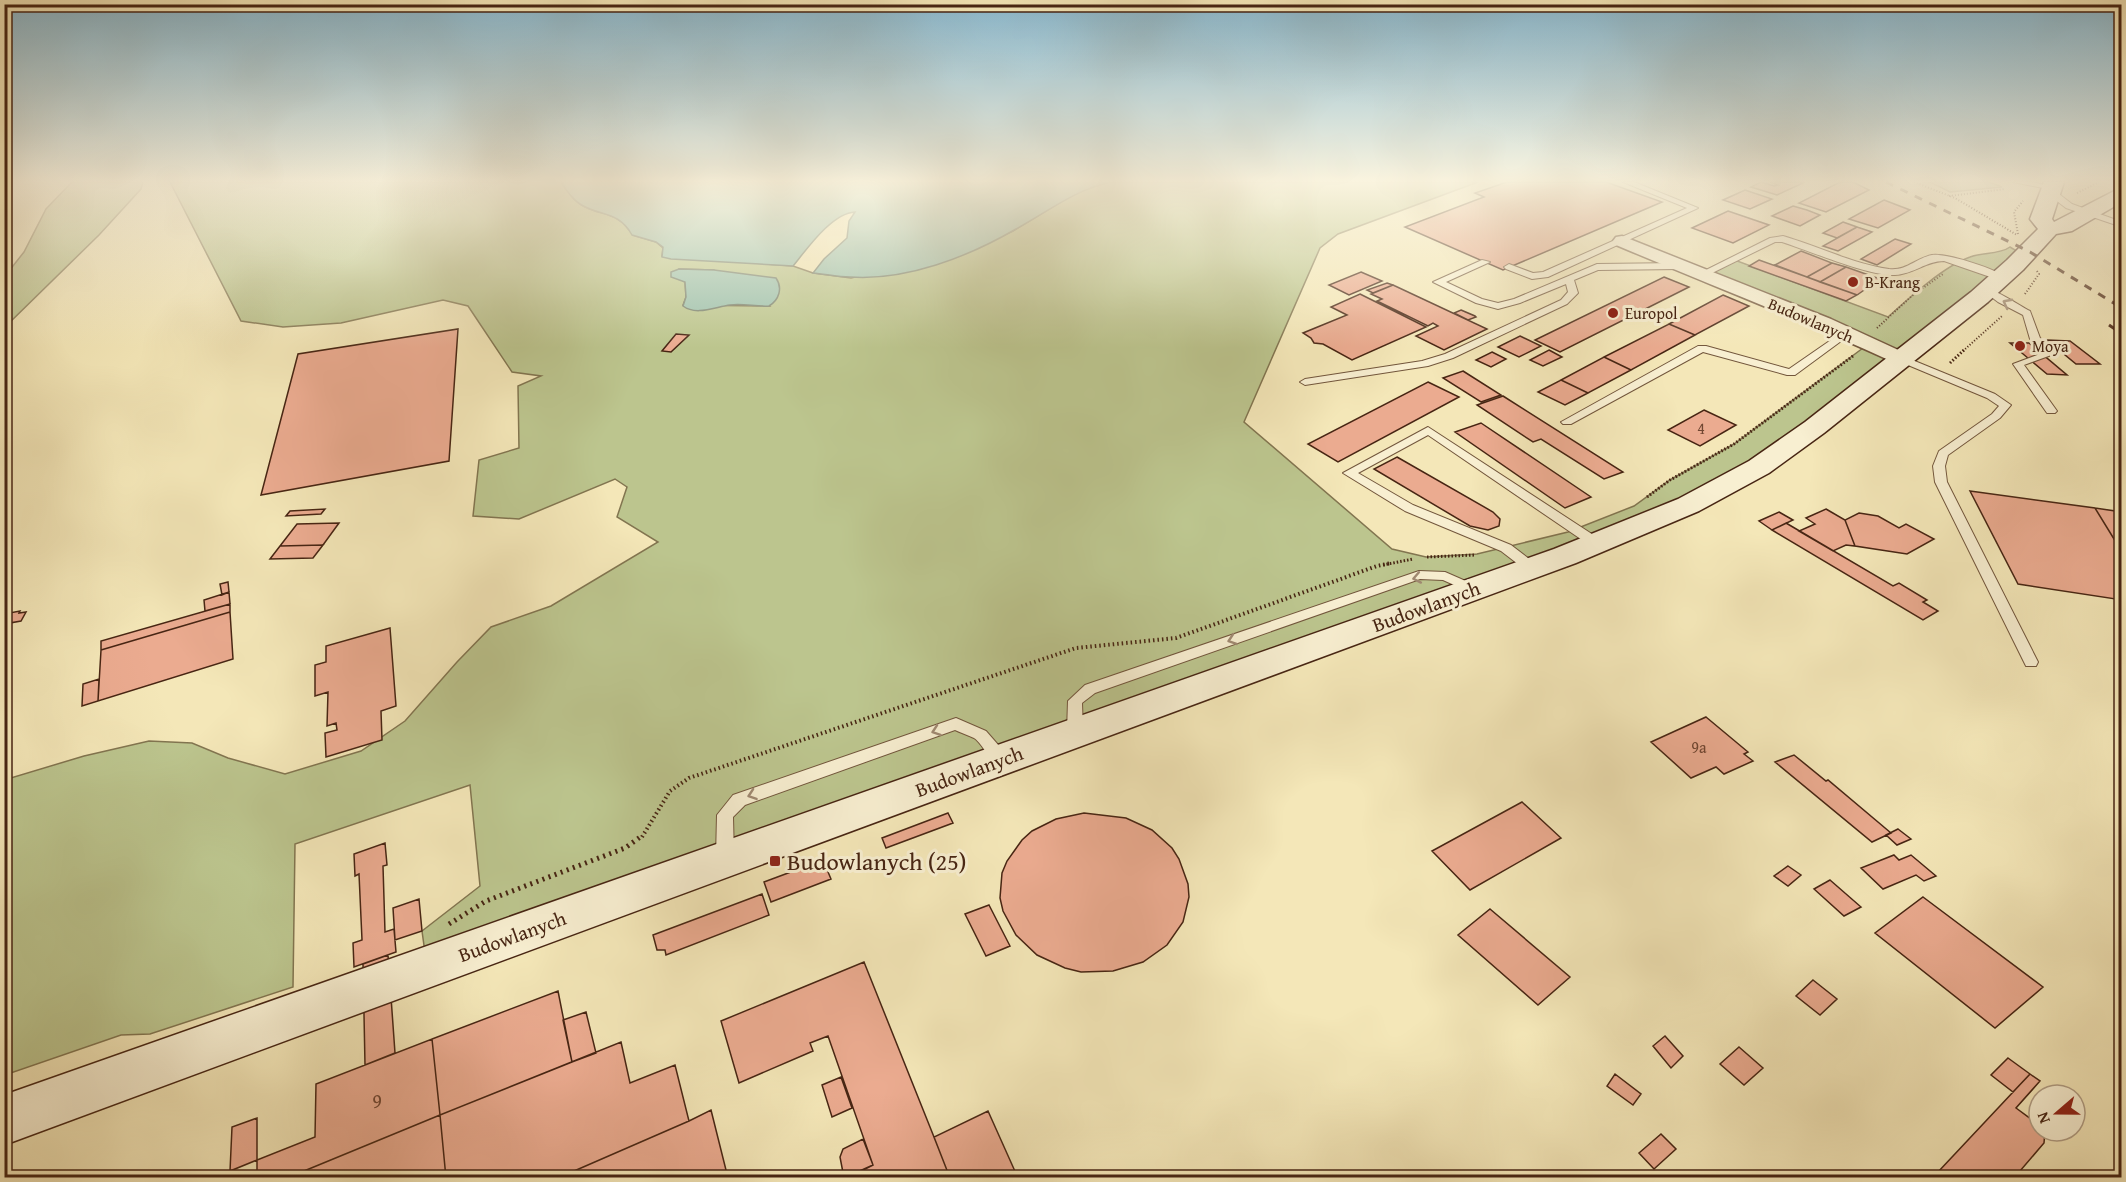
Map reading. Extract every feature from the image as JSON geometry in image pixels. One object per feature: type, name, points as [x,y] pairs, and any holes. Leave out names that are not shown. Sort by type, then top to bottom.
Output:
[{"type":"main road","name":"Budowlanych","points":[[4,1120],[1532,568],[1711,494],[1759,467],[1814,429],[1900,358],[1996,284],[2042,237]]},
{"type":"street","name":"Budowlanych","points":[[1622,242],[1824,322],[1900,358]]},
{"type":"lane","points":[[1509,267],[1532,276],[1545,275],[1632,237]]},
{"type":"lane","points":[[1701,275],[1773,240],[1783,239],[1874,269],[1893,272],[1910,270],[1933,258],[1945,258],[1996,284],[2013,306],[2027,313],[2035,339],[2052,353],[2018,363],[2051,411]]},
{"type":"lane","points":[[1485,262],[1438,282],[1479,302],[1498,306],[1517,301],[1597,267],[1680,266]]},
{"type":"lane","points":[[1305,382],[1404,368],[1449,356],[1564,302],[1573,293],[1569,279]]},
{"type":"lane","points":[[1567,422],[1702,348],[1791,373],[1844,333]]},
{"type":"lane","points":[[1900,358],[1991,396],[2005,405],[1996,416],[1943,453],[1939,466],[1941,482],[2031,662]]},
{"type":"lane","points":[[1532,568],[1506,548],[1409,508],[1350,473],[1428,430],[1596,543]]},
{"type":"lane","points":[[726,859],[725,815],[740,800],[956,724],[981,735],[1001,759]]},
{"type":"path","points":[[1935,374],[2025,294],[2039,274],[2035,268]]},
{"type":"green space","points":[[32,237],[97,237],[5,327],[5,276],[24,252]]},
{"type":"green space","points":[[198,237],[640,237],[656,242],[663,248],[662,256],[793,266],[813,273],[851,278],[971,250],[999,237],[1334,237],[1320,248],[1244,422],[1392,549],[1426,557],[1477,554],[1568,532],[1634,506],[1670,480],[1734,444],[1863,348],[1701,275],[1732,259],[1888,317],[1927,283],[1960,261],[2010,247],[2025,256],[1711,494],[427,967],[422,931],[480,886],[470,785],[295,844],[293,987],[150,1034],[121,1035],[5,1075],[4,780],[84,756],[149,741],[192,743],[228,758],[285,774],[361,751],[405,721],[491,627],[551,606],[658,542],[617,517],[627,487],[615,479],[519,519],[473,516],[479,460],[519,448],[518,386],[541,376],[512,372],[468,306],[443,300],[341,323],[283,327],[241,321]],"holes":[[[679,269],[714,270],[769,306],[683,305],[686,297],[685,282],[680,279]]]},
{"type":"shaded area","points":[[639,237],[818,237],[793,266],[671,259],[662,257],[663,247],[656,242]]},
{"type":"shaded area","points":[[1000,237],[957,258],[914,271],[871,277],[813,273],[824,259],[847,238]]},
{"type":"shaded area","points":[[679,269],[714,270],[776,278],[779,294],[769,306],[735,305],[706,310],[688,309],[683,306],[686,297],[685,282],[671,277],[671,272]]},
{"type":"building","points":[[1428,237],[1580,237],[1503,270]]},
{"type":"building","points":[[1717,237],[1745,237],[1733,243]]},
{"type":"building","points":[[1839,237],[1863,237],[1838,251],[1823,246]]},
{"type":"building","points":[[1895,239],[1911,244],[1877,265],[1861,259]]},
{"type":"building","points":[[1801,251],[1832,263],[1807,277],[1775,265]]},
{"type":"building","points":[[1759,260],[1857,295],[1846,301],[1749,266]]},
{"type":"building","points":[[1832,263],[1846,267],[1820,282],[1807,277]]},
{"type":"building","points":[[1846,267],[1880,279],[1857,295],[1820,282]]},
{"type":"building","points":[[1361,272],[1382,281],[1349,295],[1329,285]]},
{"type":"building","name":"Europol","points":[[1664,277],[1689,287],[1560,352],[1535,340]]},
{"type":"building","points":[[1387,283],[1393,285],[1373,293],[1367,290]]},
{"type":"building","points":[[1393,285],[1487,329],[1444,350],[1416,336],[1438,326],[1433,323],[1428,326],[1377,301],[1382,299],[1371,294]]},
{"type":"building","points":[[1360,294],[1426,327],[1352,360],[1323,344],[1314,343],[1303,333],[1347,315],[1331,307]]},
{"type":"building","points":[[1723,295],[1749,306],[1695,335],[1669,324]]},
{"type":"building","points":[[1461,310],[1476,317],[1468,320],[1454,313]]},
{"type":"building","points":[[1669,324],[1695,335],[1631,370],[1604,357]]},
{"type":"building","points":[[458,329],[449,461],[261,495],[298,354]]},
{"type":"building","points":[[676,334],[689,335],[671,352],[662,351]]},
{"type":"building","points":[[1520,336],[1541,346],[1519,357],[1498,347]]},
{"type":"building","points":[[2047,340],[2070,341],[2100,364],[2076,364]]},
{"type":"building","points":[[2010,343],[2029,343],[2067,375],[2047,374]]},
{"type":"building","points":[[1549,350],[1562,357],[1543,366],[1530,360]]},
{"type":"building","points":[[1492,352],[1506,359],[1491,367],[1476,360]]},
{"type":"building","points":[[1604,357],[1631,370],[1588,393],[1561,380]]},
{"type":"building","points":[[1463,371],[1501,395],[1481,402],[1443,378]]},
{"type":"building","points":[[1561,380],[1588,393],[1565,405],[1538,392]]},
{"type":"building","points":[[1428,382],[1459,397],[1338,462],[1308,444]]},
{"type":"building","points":[[1503,396],[1623,472],[1604,479],[1541,439],[1533,442],[1477,405]]},
{"type":"building","points":[[1704,410],[1736,425],[1700,446],[1668,430]]},
{"type":"building","points":[[1481,423],[1591,497],[1565,508],[1455,432]]},
{"type":"building","points":[[1397,457],[1493,512],[1500,519],[1499,526],[1488,530],[1470,526],[1374,469]]},
{"type":"building","points":[[1970,491],[2095,508],[2122,552],[2122,600],[2018,584]]},
{"type":"building","points":[[2095,508],[2122,512],[2122,552]]},
{"type":"building","points":[[325,509],[321,514],[286,516],[290,511]]},
{"type":"building","points":[[1826,509],[1845,520],[1855,546],[1846,545],[1833,551],[1799,531],[1815,524],[1806,518]]},
{"type":"building","points":[[1779,512],[1793,520],[1772,530],[1759,521]]},
{"type":"building","points":[[1859,513],[1878,516],[1899,528],[1906,524],[1934,539],[1907,554],[1855,546],[1845,520]]},
{"type":"building","points":[[339,523],[323,545],[280,546],[297,524]]},
{"type":"building","points":[[1786,523],[1893,586],[1899,583],[1927,600],[1923,602],[1938,611],[1923,620],[1772,530]]},
{"type":"building","points":[[323,545],[313,558],[270,559],[280,546]]},
{"type":"building","points":[[228,582],[229,592],[222,595],[220,584]]},
{"type":"building","points":[[229,592],[230,604],[205,611],[204,600]]},
{"type":"building","points":[[230,604],[230,612],[101,650],[101,641]]},
{"type":"building","points":[[20,611],[19,613],[26,612],[21,621],[4,624],[4,614]]},
{"type":"building","points":[[230,612],[233,659],[98,701],[101,650]]},
{"type":"building","points":[[390,628],[396,706],[381,711],[382,740],[326,757],[325,733],[337,730],[336,723],[327,726],[328,692],[315,696],[315,665],[326,662],[326,646]]},
{"type":"building","points":[[99,679],[98,701],[82,706],[83,684]]},
{"type":"building","points":[[1706,717],[1748,752],[1744,754],[1753,761],[1724,774],[1716,767],[1691,778],[1651,742]]},
{"type":"building","points":[[1794,755],[1826,781],[1828,780],[1891,833],[1872,842],[1775,762]]},
{"type":"building","points":[[1522,802],[1561,838],[1470,890],[1432,851]]},
{"type":"building","points":[[948,813],[953,823],[886,848],[882,838]]},
{"type":"building","points":[[1084,813],[1126,818],[1152,830],[1172,848],[1179,859],[1188,884],[1189,897],[1183,922],[1167,945],[1143,962],[1113,971],[1081,972],[1065,968],[1037,955],[1016,935],[1003,911],[1000,898],[1002,873],[1007,861],[1022,840],[1032,831],[1056,819]]},
{"type":"building","points":[[1898,829],[1911,839],[1897,845],[1886,835]]},
{"type":"building","points":[[385,843],[387,865],[383,866],[385,932],[394,929],[396,952],[354,967],[353,943],[362,940],[359,874],[355,876],[354,854]]},
{"type":"building","points":[[1894,855],[1899,860],[1911,855],[1936,876],[1924,881],[1916,875],[1883,889],[1861,868]]},
{"type":"building","points":[[823,860],[831,879],[771,902],[764,882]]},
{"type":"building","points":[[1788,866],[1801,875],[1788,886],[1774,876]]},
{"type":"building","points":[[1830,880],[1861,907],[1844,916],[1814,889]]},
{"type":"building","points":[[762,894],[769,915],[666,955],[665,950],[657,950],[653,935]]},
{"type":"building","points":[[1923,897],[2043,987],[1995,1028],[1875,933]]},
{"type":"building","points":[[419,899],[422,931],[395,940],[393,908]]},
{"type":"building","points":[[989,905],[1010,946],[986,956],[965,914]]},
{"type":"building","points":[[1490,909],[1570,977],[1538,1005],[1458,935]]},
{"type":"building","points":[[388,955],[395,1053],[365,1065],[363,964]]},
{"type":"building","points":[[864,962],[950,1178],[847,1178],[873,1165],[828,1036],[810,1043],[813,1051],[739,1083],[721,1021]]},
{"type":"building","points":[[1813,980],[1837,999],[1820,1015],[1796,996]]},
{"type":"building","points":[[558,991],[572,1062],[440,1115],[432,1039]]},
{"type":"building","points":[[586,1012],[596,1053],[572,1062],[563,1020]]},
{"type":"building","points":[[1665,1036],[1683,1056],[1671,1068],[1653,1046]]},
{"type":"building","points":[[432,1039],[440,1115],[287,1178],[257,1178],[257,1160],[315,1137],[316,1084]]},
{"type":"building","points":[[621,1042],[630,1083],[675,1065],[689,1121],[558,1178],[446,1178],[440,1115]]},
{"type":"building","points":[[1739,1047],[1763,1068],[1744,1085],[1720,1064]]},
{"type":"building","points":[[2008,1058],[2030,1074],[2013,1092],[1991,1075]]},
{"type":"building","points":[[1615,1074],[1641,1094],[1633,1105],[1607,1086]]},
{"type":"building","points":[[2030,1074],[2040,1081],[2027,1083],[2027,1096],[2016,1108],[2027,1116],[2027,1143],[2044,1143],[2014,1178],[1944,1178],[1938,1172]]},
{"type":"building","points":[[841,1077],[852,1108],[832,1117],[822,1085]]},
{"type":"building","points":[[711,1110],[728,1178],[558,1178],[689,1121]]},
{"type":"building","points":[[988,1111],[1018,1178],[950,1178],[934,1137]]},
{"type":"building","points":[[440,1115],[446,1178],[287,1178]]},
{"type":"building","points":[[257,1118],[257,1160],[230,1171],[232,1127]]},
{"type":"building","points":[[1661,1134],[1676,1149],[1654,1169],[1639,1153]]},
{"type":"building","points":[[863,1139],[873,1165],[844,1178],[840,1157],[843,1149]]},
{"type":"railway","points":[[1999,237],[2030,252],[2122,308]]},
{"type":"railway","points":[[2109,325],[2122,334]]},
{"type":"place","name":"B-Krang","points":[[1853,282]]},
{"type":"place","name":"Europol","points":[[1613,313]]},
{"type":"place","name":"Moya","points":[[2020,346]]},
{"type":"place","name":"Budowlanych (25)","points":[[775,861]]}]
